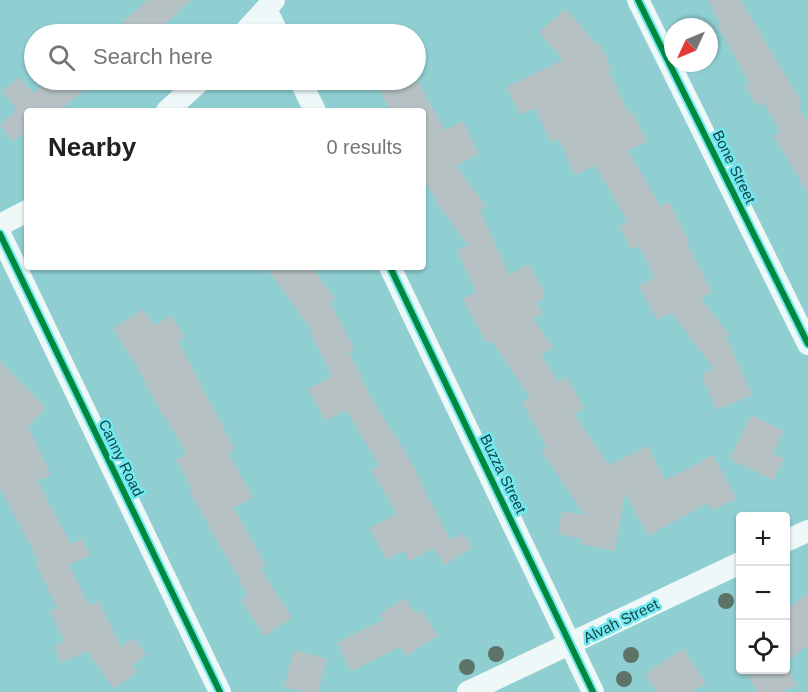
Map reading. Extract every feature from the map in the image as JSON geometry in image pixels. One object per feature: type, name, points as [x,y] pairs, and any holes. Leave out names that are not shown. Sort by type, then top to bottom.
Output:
[{"type":"street","name":"Bone Street","points":[[638,0],[808,344]]},
{"type":"street","points":[[252,24],[270,5],[276,24]]},
{"type":"street","points":[[170,108],[190,90]]},
{"type":"street","points":[[305,90],[314,108]]},
{"type":"street","points":[[0,225],[24,213]]},
{"type":"street","name":"Canny Road","points":[[0,234],[220,692]]},
{"type":"street","name":"Buzza Street","points":[[391,270],[593,692]]},
{"type":"street","points":[[790,539],[808,531]]},
{"type":"street","name":"Alvah Street","points":[[468,692],[572,645],[736,565]]},
{"type":"building","points":[[147,0],[191,0],[165,24],[121,24]]},
{"type":"building","points":[[708,0],[741,0],[802,104],[798,106],[808,123],[808,194],[774,136],[780,132],[763,102],[756,106],[745,85],[749,83],[718,26],[720,23]]},
{"type":"building","points":[[566,9],[596,44],[599,42],[612,70],[609,72],[629,114],[633,112],[647,142],[628,150],[660,206],[669,202],[689,242],[687,244],[712,292],[701,298],[729,335],[726,337],[752,395],[717,410],[701,375],[714,369],[672,313],[657,320],[639,286],[655,278],[639,246],[631,249],[619,226],[628,222],[595,165],[575,175],[559,139],[551,143],[535,108],[520,115],[506,87],[563,60],[539,32]]},
{"type":"building","points":[[19,77],[24,83],[24,90],[30,90],[33,93],[37,90],[83,90],[62,108],[24,108],[24,133],[13,142],[0,125],[16,111],[13,111],[16,108],[2,92]]},
{"type":"building","points":[[379,90],[423,90],[445,130],[463,121],[479,154],[456,166],[486,206],[480,210],[509,275],[529,264],[546,297],[537,302],[543,314],[533,318],[553,347],[541,355],[559,382],[567,377],[584,408],[574,414],[609,465],[648,446],[665,480],[713,455],[737,499],[712,511],[708,503],[648,536],[625,493],[615,551],[580,544],[581,539],[558,534],[562,511],[585,515],[541,450],[547,447],[522,402],[530,397],[491,340],[486,343],[463,299],[476,292],[457,250],[468,245],[438,205],[426,181],[426,108],[389,108]]},
{"type":"building","points":[[268,270],[314,270],[335,299],[330,302],[355,350],[349,352],[371,397],[417,472],[450,540],[463,533],[472,548],[444,565],[434,548],[409,561],[404,551],[386,560],[370,528],[397,514],[371,470],[379,465],[346,410],[325,421],[308,389],[332,376],[310,332],[312,331]]},
{"type":"building","points":[[143,309],[154,326],[171,315],[185,337],[178,341],[235,450],[228,453],[253,497],[234,508],[266,566],[260,568],[292,618],[264,636],[241,600],[248,595],[189,491],[192,489],[176,460],[186,454],[135,363],[113,329]]},
{"type":"building","points":[[0,361],[46,408],[28,426],[51,475],[37,481],[71,544],[82,539],[90,555],[69,565],[89,606],[99,601],[121,647],[134,638],[146,655],[132,665],[137,672],[114,689],[87,651],[61,663],[54,646],[64,641],[50,611],[57,608],[35,562],[38,560],[0,488]]},
{"type":"building","points":[[751,415],[784,431],[773,454],[784,459],[773,480],[729,459]]},
{"type":"building","points":[[808,593],[808,645],[790,659],[790,620],[790,607]]},
{"type":"building","points":[[405,598],[416,614],[422,610],[438,636],[406,656],[400,647],[351,671],[337,643],[383,620],[379,615]]},
{"type":"building","points":[[683,649],[706,683],[692,692],[657,692],[645,674]]},
{"type":"building","points":[[294,650],[327,659],[318,692],[304,692],[284,687]]},
{"type":"building","points":[[790,671],[797,685],[783,692],[757,692],[748,674],[790,674]]},
{"type":"cycle path","points":[[638,0],[808,344]]},
{"type":"cycle path","points":[[0,234],[220,692]]},
{"type":"cycle path","points":[[391,270],[593,692]]}]
